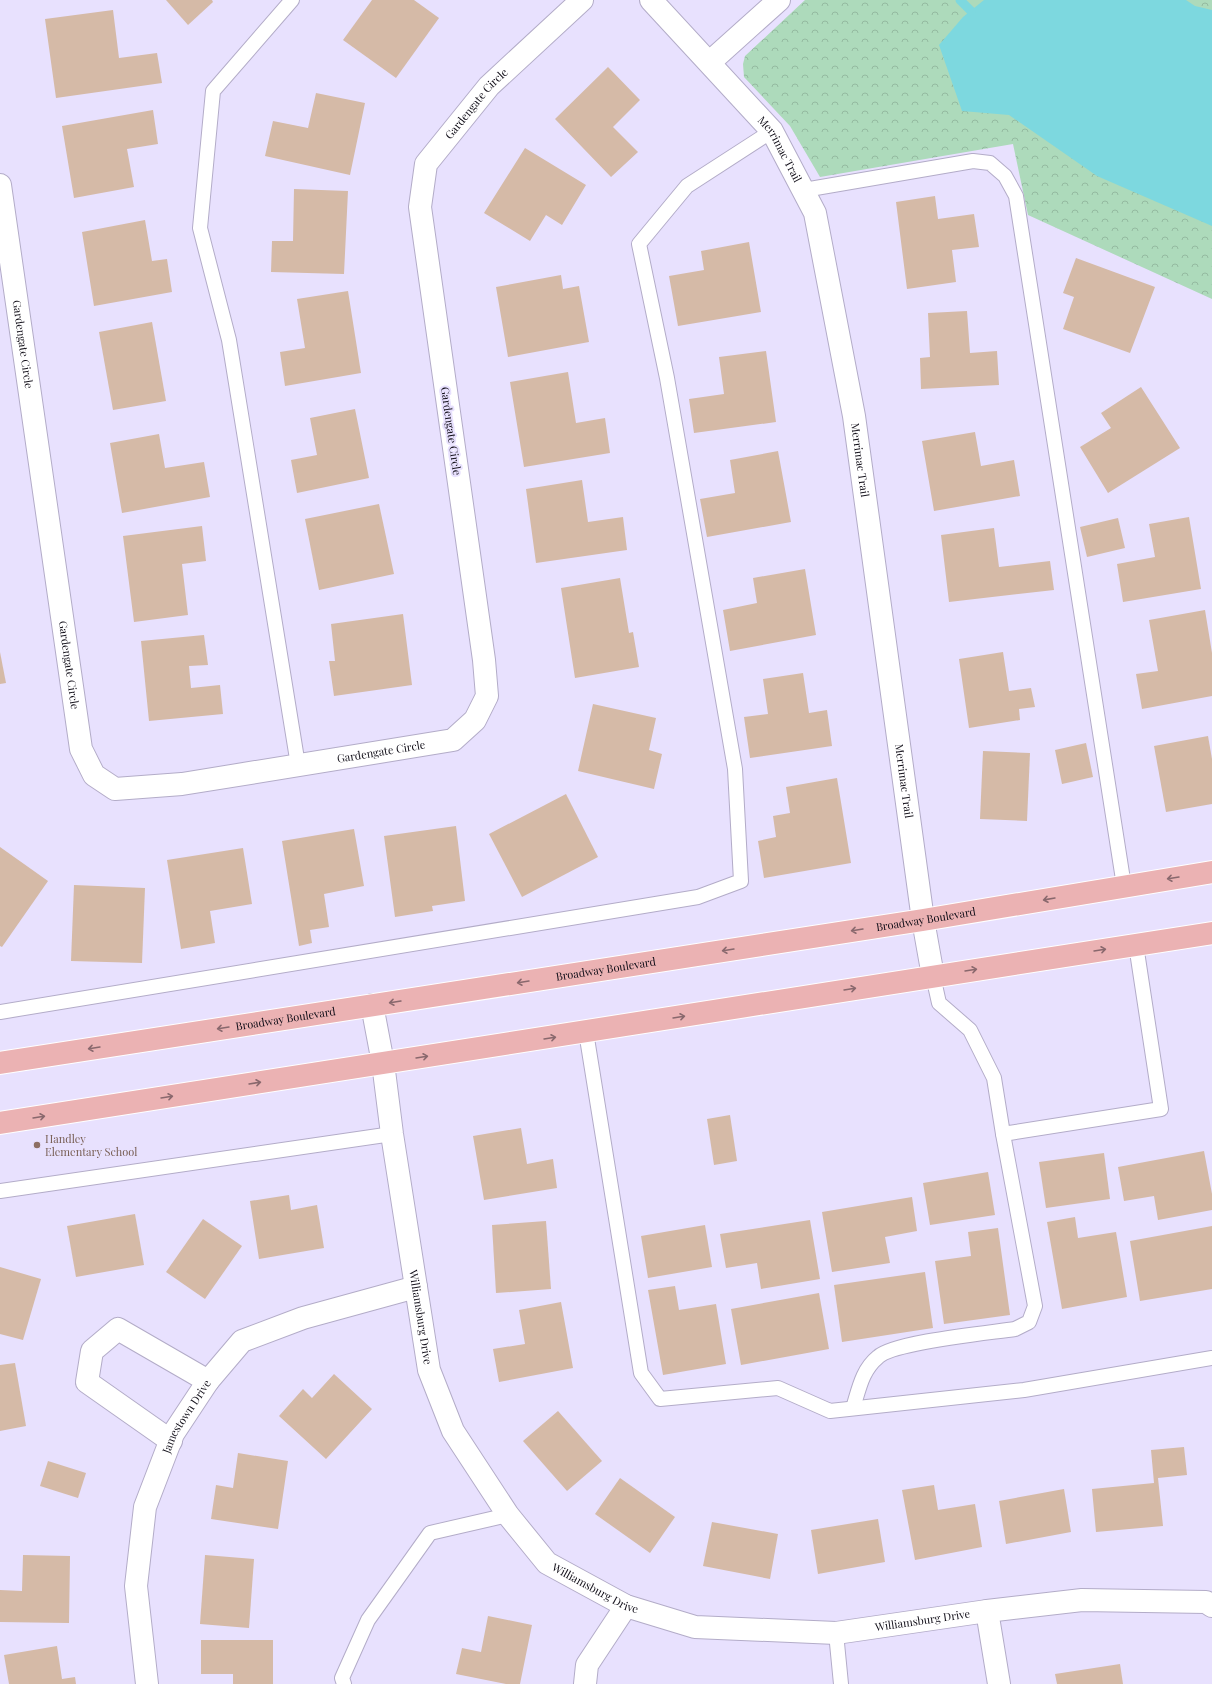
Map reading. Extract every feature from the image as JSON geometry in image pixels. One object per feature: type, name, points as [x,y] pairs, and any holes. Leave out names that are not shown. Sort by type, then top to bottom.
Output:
[{"type":"main road","name":"Broadway Boulevard","points":[[0,1063],[923,920],[1212,872]]},
{"type":"main road","points":[[0,1123],[1212,933]]},
{"type":"street","name":"Gardengate Circle","points":[[0,185],[81,749],[94,775],[115,788],[182,784],[453,740],[475,720],[487,696],[484,660],[420,207],[426,164],[489,86],[582,0]]},
{"type":"street","name":"Merrimac Trail","points":[[651,0],[710,62],[772,131],[815,213],[854,416],[923,920],[933,976]]},
{"type":"street","points":[[710,62],[779,0]]},
{"type":"street","name":"Williamsburg Drive","points":[[372,1005],[383,1063],[392,1134],[429,1370],[453,1432],[508,1515],[547,1563],[626,1606],[695,1627],[836,1633],[986,1611],[1082,1600],[1210,1598]]},
{"type":"street","name":"Jamestown Drive","points":[[147,1684],[136,1586],[145,1507],[173,1434],[208,1381],[242,1341],[303,1318],[416,1287]]},
{"type":"street","points":[[170,1441],[87,1382],[92,1351],[118,1329],[208,1381]]},
{"type":"street","points":[[585,1684],[587,1665],[626,1606]]},
{"type":"street","points":[[986,1611],[999,1684]]},
{"type":"lane","points":[[292,0],[213,91],[200,228],[229,340],[298,765]]},
{"type":"lane","points":[[0,1012],[698,897],[741,881],[735,769],[667,378],[639,244],[687,186],[772,131]]},
{"type":"lane","points":[[804,190],[973,160],[990,163],[1005,176],[1016,196],[1124,886]]},
{"type":"lane","points":[[1003,1134],[1162,1109],[1136,945]]},
{"type":"lane","points":[[853,1408],[862,1376],[878,1356],[900,1346],[1015,1328],[1028,1322],[1035,1306],[994,1078],[970,1030],[939,1003],[933,976]]},
{"type":"lane","points":[[586,1032],[641,1373],[660,1399],[778,1388],[830,1411],[1024,1390],[1212,1358]]},
{"type":"lane","points":[[0,1191],[392,1134]]},
{"type":"lane","points":[[344,1684],[342,1678],[368,1620],[430,1533],[508,1515]]},
{"type":"lane","points":[[836,1633],[841,1684]]},
{"type":"green space","points":[[805,0],[1212,0],[1212,299],[1028,215],[1013,144],[820,177],[790,126],[744,77],[743,64],[745,56]]},
{"type":"shaded area","points":[[984,0],[1186,0],[1195,6],[1212,10],[1212,226],[1097,176],[1009,115],[962,111],[939,45],[963,17]]},
{"type":"building","points":[[166,0],[212,0],[213,2],[188,25]]},
{"type":"building","points":[[372,0],[414,0],[439,18],[396,78],[343,40]]},
{"type":"building","points":[[113,10],[119,58],[157,53],[162,83],[56,98],[45,19]]},
{"type":"building","points":[[608,67],[640,100],[613,127],[638,152],[611,177],[555,119]]},
{"type":"building","points":[[316,93],[365,103],[350,175],[265,156],[273,121],[308,128]]},
{"type":"building","points":[[153,110],[158,144],[127,149],[134,187],[74,198],[62,126]]},
{"type":"building","points":[[525,148],[586,185],[562,225],[546,215],[530,241],[484,213]]},
{"type":"building","points":[[294,189],[348,191],[344,274],[271,272],[272,241],[293,241]]},
{"type":"building","points":[[935,196],[938,219],[974,214],[979,247],[952,250],[956,282],[907,289],[896,202]]},
{"type":"building","points":[[145,220],[152,261],[167,259],[172,292],[94,306],[82,232]]},
{"type":"building","points":[[749,242],[761,312],[678,326],[669,276],[704,270],[701,251]]},
{"type":"building","points":[[1076,258],[1155,287],[1130,353],[1063,329],[1074,297],[1063,293]]},
{"type":"building","points":[[561,275],[563,289],[579,286],[589,342],[508,357],[496,287]]},
{"type":"building","points":[[348,291],[361,373],[285,386],[280,352],[305,348],[297,299]]},
{"type":"building","points":[[967,311],[970,353],[997,351],[999,385],[921,389],[920,358],[930,357],[928,313]]},
{"type":"building","points":[[152,322],[166,401],[113,410],[99,332]]},
{"type":"building","points":[[766,351],[776,422],[694,433],[689,399],[724,394],[719,357]]},
{"type":"building","points":[[568,372],[576,423],[605,418],[610,453],[524,467],[510,382]]},
{"type":"building","points":[[1141,387],[1180,448],[1108,493],[1080,447],[1111,428],[1101,413]]},
{"type":"building","points":[[355,409],[369,478],[297,493],[291,460],[317,455],[310,418]]},
{"type":"building","points":[[975,432],[981,466],[1014,460],[1020,496],[934,511],[922,441]]},
{"type":"building","points":[[159,434],[165,468],[204,462],[210,497],[122,513],[110,443]]},
{"type":"building","points":[[778,451],[791,522],[707,537],[700,499],[735,493],[730,460]]},
{"type":"building","points":[[582,480],[588,522],[623,517],[627,550],[536,563],[526,489]]},
{"type":"building","points":[[379,504],[394,574],[319,590],[305,519]]},
{"type":"building","points":[[1189,517],[1201,589],[1123,602],[1117,564],[1155,557],[1149,524]]},
{"type":"building","points":[[1118,518],[1125,548],[1087,557],[1080,527]]},
{"type":"building","points":[[202,526],[206,561],[182,564],[188,615],[134,622],[123,536]]},
{"type":"building","points":[[994,528],[999,567],[1050,561],[1054,590],[949,602],[941,535]]},
{"type":"building","points":[[805,569],[816,635],[730,651],[723,610],[757,603],[753,578]]},
{"type":"building","points":[[620,578],[629,633],[633,632],[639,667],[575,678],[561,588]]},
{"type":"building","points":[[1205,610],[1212,653],[1212,696],[1142,709],[1136,674],[1158,671],[1149,620]]},
{"type":"building","points":[[403,614],[412,685],[334,696],[329,661],[335,661],[331,624]]},
{"type":"building","points":[[204,635],[208,665],[189,666],[191,688],[220,685],[223,714],[149,721],[141,641]]},
{"type":"building","points":[[0,652],[6,683],[0,684]]},
{"type":"building","points":[[1003,652],[1009,691],[1031,688],[1035,707],[1019,709],[1020,720],[969,728],[959,659]]},
{"type":"building","points":[[803,673],[809,713],[827,710],[832,746],[750,758],[744,717],[768,714],[763,679]]},
{"type":"building","points":[[593,704],[656,718],[649,750],[662,754],[654,789],[578,771]]},
{"type":"building","points":[[1208,736],[1212,759],[1212,804],[1166,812],[1154,746]]},
{"type":"building","points":[[1086,743],[1093,777],[1062,784],[1055,750]]},
{"type":"building","points":[[983,751],[1030,753],[1027,821],[980,819]]},
{"type":"building","points":[[837,778],[851,863],[764,878],[758,841],[776,837],[773,816],[790,813],[786,787]]},
{"type":"building","points":[[566,794],[598,857],[522,897],[489,834]]},
{"type":"building","points":[[456,826],[465,901],[432,906],[433,911],[395,917],[384,836]]},
{"type":"building","points":[[354,829],[364,886],[324,894],[329,927],[310,930],[312,943],[299,946],[282,841]]},
{"type":"building","points":[[0,847],[48,881],[2,947],[0,946]]},
{"type":"building","points":[[243,848],[252,904],[210,911],[215,943],[181,949],[167,860]]},
{"type":"building","points":[[74,885],[145,888],[142,963],[71,961]]},
{"type":"building","points":[[730,1115],[737,1161],[714,1165],[707,1119]]},
{"type":"building","points":[[521,1128],[527,1164],[553,1159],[557,1188],[484,1200],[473,1136]]},
{"type":"building","points":[[1204,1151],[1212,1194],[1212,1210],[1158,1220],[1154,1196],[1124,1201],[1118,1167]]},
{"type":"building","points":[[1104,1153],[1110,1199],[1046,1208],[1039,1162]]},
{"type":"building","points":[[988,1172],[995,1215],[930,1225],[923,1183]]},
{"type":"building","points":[[289,1195],[291,1210],[317,1205],[324,1248],[259,1259],[250,1201]]},
{"type":"building","points":[[912,1197],[917,1231],[885,1237],[890,1263],[832,1272],[822,1212]]},
{"type":"building","points":[[135,1214],[144,1265],[76,1277],[67,1226]]},
{"type":"building","points":[[1075,1217],[1078,1238],[1116,1232],[1127,1297],[1062,1309],[1047,1222]]},
{"type":"building","points":[[203,1219],[242,1246],[205,1299],[166,1272]]},
{"type":"building","points":[[810,1220],[820,1279],[761,1289],[757,1263],[726,1268],[720,1234]]},
{"type":"building","points":[[546,1221],[551,1289],[496,1293],[492,1225]]},
{"type":"building","points":[[705,1225],[712,1267],[648,1278],[641,1236]]},
{"type":"building","points":[[1212,1226],[1212,1289],[1140,1301],[1130,1241]]},
{"type":"building","points":[[998,1228],[1010,1315],[944,1324],[935,1261],[971,1256],[968,1232]]},
{"type":"building","points":[[0,1267],[41,1279],[23,1340],[0,1334]]},
{"type":"building","points":[[925,1272],[933,1328],[842,1342],[834,1285]]},
{"type":"building","points":[[675,1286],[679,1310],[716,1304],[726,1364],[663,1375],[648,1290]]},
{"type":"building","points":[[819,1293],[829,1349],[741,1365],[731,1309]]},
{"type":"building","points":[[561,1302],[573,1368],[499,1382],[493,1349],[525,1344],[519,1310]]},
{"type":"building","points":[[15,1363],[26,1426],[0,1431],[0,1365]]},
{"type":"building","points":[[334,1374],[372,1409],[326,1459],[279,1416],[303,1389],[312,1398]]},
{"type":"building","points":[[558,1411],[602,1461],[567,1491],[523,1441]]},
{"type":"building","points":[[1184,1447],[1187,1475],[1158,1478],[1163,1526],[1096,1532],[1092,1489],[1154,1483],[1151,1450]]},
{"type":"building","points":[[238,1453],[288,1461],[278,1529],[211,1519],[216,1485],[233,1488]]},
{"type":"building","points":[[48,1461],[86,1473],[78,1498],[40,1486]]},
{"type":"building","points":[[620,1478],[675,1517],[650,1553],[595,1514]]},
{"type":"building","points":[[934,1485],[938,1510],[975,1504],[982,1547],[915,1560],[902,1490]]},
{"type":"building","points":[[1064,1489],[1071,1532],[1006,1544],[999,1501]]},
{"type":"building","points":[[878,1519],[885,1562],[818,1574],[811,1530]]},
{"type":"building","points":[[712,1522],[778,1534],[770,1579],[703,1566]]},
{"type":"building","points":[[23,1555],[70,1556],[69,1623],[0,1622],[0,1590],[22,1591]]},
{"type":"building","points":[[205,1555],[254,1559],[249,1628],[200,1624]]},
{"type":"building","points":[[488,1616],[532,1625],[520,1684],[506,1684],[456,1674],[462,1648],[481,1652]]},
{"type":"building","points":[[201,1640],[273,1640],[273,1684],[233,1684],[233,1674],[201,1674]]},
{"type":"building","points":[[57,1646],[62,1679],[75,1677],[76,1684],[9,1684],[4,1655]]},
{"type":"building","points":[[1120,1664],[1123,1684],[1057,1684],[1055,1674]]},
{"type":"waterway","points":[[960,0],[971,11]]},
{"type":"place","name":"Handley Elementary School","points":[[37,1145]]}]
